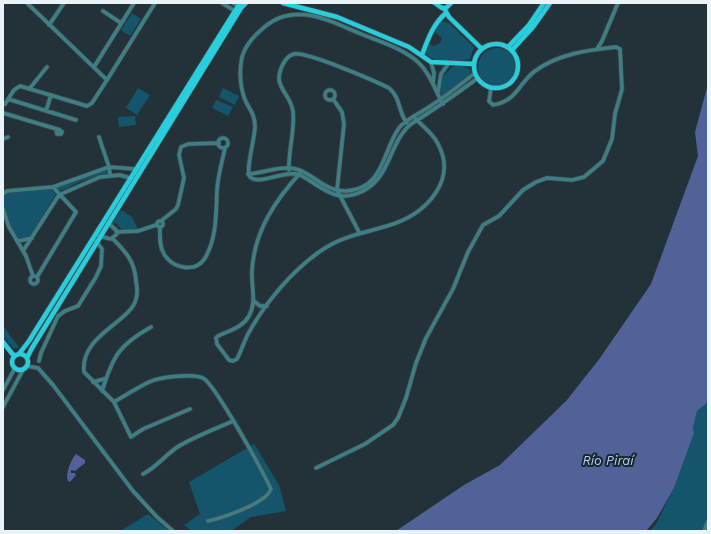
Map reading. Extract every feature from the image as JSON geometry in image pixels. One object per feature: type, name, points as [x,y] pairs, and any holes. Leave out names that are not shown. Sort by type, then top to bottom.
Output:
[{"type":"main road","points":[[238,7],[135,169],[132,180],[108,223],[32,348],[27,358],[25,367],[20,369],[15,368],[12,360],[29,341],[132,180],[241,8],[246,3]]},
{"type":"main road","points":[[283,3],[337,17],[422,54],[431,62],[474,64]]},
{"type":"main road","points":[[434,3],[445,11],[482,49]]},
{"type":"main road","points":[[422,54],[430,34],[450,3]]},
{"type":"main road","points":[[510,49],[544,3]]},
{"type":"main road","points":[[510,49],[532,27],[550,3]]},
{"type":"main road","points":[[498,44],[510,49],[516,55],[518,68],[514,80],[504,87],[491,88],[481,82],[476,76],[474,64],[478,53],[482,49],[498,44]]},
{"type":"main road","points":[[3,342],[16,355],[24,355],[27,358]]},
{"type":"street","points":[[28,3],[107,80]]},
{"type":"street","points":[[50,25],[64,3]]},
{"type":"street","points":[[94,67],[134,3]]},
{"type":"street","points":[[5,104],[17,87],[20,86],[87,106],[92,103],[155,3]]},
{"type":"street","points":[[222,3],[238,7]]},
{"type":"street","points":[[233,3],[238,7]]},
{"type":"street","points":[[597,49],[602,41],[618,3]]},
{"type":"street","points":[[103,11],[121,22]]},
{"type":"street","points":[[248,174],[248,166],[255,140],[255,126],[253,113],[243,93],[240,67],[247,46],[255,35],[273,20],[282,15],[293,14],[317,17],[406,53],[424,69],[443,104]]},
{"type":"street","points":[[316,468],[366,444],[393,425],[398,418],[426,338],[453,289],[468,252],[483,225],[500,216],[523,190],[536,182],[547,178],[572,180],[584,177],[591,173],[602,161],[612,139],[615,114],[622,89],[620,49],[616,46],[582,51],[551,61],[534,72],[513,96],[501,104],[493,105],[489,101],[491,88]]},
{"type":"street","points":[[289,170],[294,130],[293,106],[280,85],[279,78],[282,66],[293,54],[306,55],[389,88],[397,98],[400,114],[407,124]]},
{"type":"street","points":[[431,62],[434,73],[433,84]]},
{"type":"street","points":[[438,93],[441,74],[449,63]]},
{"type":"street","points":[[30,88],[47,67]]},
{"type":"street","points":[[434,73],[441,74]]},
{"type":"street","points":[[415,119],[440,99],[476,76]]},
{"type":"street","points":[[248,174],[289,170],[300,173],[320,184],[337,190],[354,190],[366,185],[374,179],[381,167],[398,130],[443,104],[476,76]]},
{"type":"street","points":[[46,111],[51,95]]},
{"type":"street","points":[[8,99],[76,120]]},
{"type":"street","points":[[333,99],[342,112],[344,124],[337,190],[359,232]]},
{"type":"street","points":[[3,113],[56,129]]},
{"type":"street","points":[[300,173],[271,210],[260,235],[254,254],[252,273],[254,300],[246,320],[239,327],[221,334],[216,338],[217,344],[229,360],[233,361],[237,359],[248,335],[268,306],[305,263],[335,242],[359,232],[391,225],[414,214],[426,205],[440,188],[444,171],[441,150],[433,136],[415,119]]},
{"type":"street","points":[[300,173],[320,189],[339,196],[356,194],[375,184],[383,174],[407,124]]},
{"type":"street","points":[[3,139],[8,137]]},
{"type":"street","points":[[99,137],[109,167],[110,175]]},
{"type":"street","points":[[108,223],[117,232],[138,231],[163,224],[161,221],[176,209],[178,205],[184,178],[179,154],[181,147],[188,144],[218,143],[222,138],[227,140],[228,144],[225,148],[220,172],[213,237],[202,262],[189,267],[173,264],[163,253],[158,226]]},
{"type":"street","points":[[218,143],[220,147],[225,148]]},
{"type":"street","points":[[3,194],[8,190],[53,187],[109,167],[135,169]]},
{"type":"street","points":[[248,174],[256,179],[289,170]]},
{"type":"street","points":[[23,251],[59,195],[85,182],[110,175],[120,175],[132,180]]},
{"type":"street","points":[[3,209],[9,228],[18,241],[35,277],[76,212],[53,187]]},
{"type":"street","points":[[113,239],[117,232]]},
{"type":"street","points":[[99,236],[113,239],[126,253],[134,265],[136,300],[131,308],[102,334],[91,347],[83,366],[84,372],[114,402],[131,437],[143,429],[190,409]]},
{"type":"street","points":[[18,241],[32,238]]},
{"type":"street","points":[[39,361],[40,353],[58,316],[65,311],[78,306],[96,277],[100,266],[102,249],[96,242]]},
{"type":"street","points":[[254,300],[258,305],[268,306]]},
{"type":"street","points":[[102,390],[104,379],[123,345],[151,327]]},
{"type":"street","points":[[3,407],[25,367],[38,368],[53,385],[133,491],[157,517],[173,531]]},
{"type":"street","points":[[12,391],[4,388],[15,368]]},
{"type":"street","points":[[114,402],[150,382],[195,376],[209,382],[266,479],[271,491],[268,495],[240,511],[226,517],[208,521]]},
{"type":"street","points":[[93,382],[104,379]]},
{"type":"street","points":[[143,474],[154,468],[167,454],[180,445],[232,420]]},
{"type":"street","points":[[704,531],[708,521]]},
{"type":"shaded area","points":[[132,13],[141,19],[130,36],[121,30]]},
{"type":"shaded area","points":[[441,21],[449,23],[474,47],[470,59],[449,61],[437,60],[428,56],[425,52],[428,43],[434,46],[440,43],[442,38],[434,31]]},
{"type":"shaded area","points":[[493,48],[501,48],[513,57],[516,67],[513,77],[507,83],[501,86],[493,86],[481,77],[478,71],[478,63],[487,51]]},
{"type":"shaded area","points":[[453,66],[462,66],[470,69],[470,74],[443,95],[440,95],[443,76]]},
{"type":"shaded area","points":[[138,88],[150,95],[137,115],[126,108]]},
{"type":"shaded area","points":[[223,88],[239,96],[235,105],[219,97]]},
{"type":"shaded area","points":[[216,100],[233,107],[228,116],[212,108]]},
{"type":"shaded area","points":[[135,116],[136,125],[119,127],[118,117]]},
{"type":"shaded area","points":[[102,171],[107,171],[108,173],[79,182],[64,190],[58,190],[58,187]]},
{"type":"shaded area","points":[[51,189],[56,194],[30,237],[18,239],[5,213],[3,201],[4,196],[8,193]]},
{"type":"shaded area","points":[[121,210],[132,217],[138,229],[122,230],[116,223],[112,224]]},
{"type":"shaded area","points":[[3,326],[19,348],[13,348],[3,336]]},
{"type":"shaded area","points":[[708,402],[708,518],[702,531],[650,531],[656,524],[674,488],[694,433],[693,428],[697,411]]},
{"type":"shaded area","points":[[254,444],[279,485],[286,511],[251,517],[231,531],[192,531],[184,525],[200,514],[189,482]]},
{"type":"shaded area","points":[[148,514],[169,531],[120,531]]},
{"type":"water","name":"Río Piraí","points":[[708,84],[708,402],[697,411],[693,428],[694,433],[674,488],[657,518],[646,531],[396,531],[464,485],[500,465],[567,400],[600,358],[651,284],[698,156],[695,132]]},
{"type":"water","points":[[76,454],[85,460],[85,463],[75,471],[71,470],[71,473],[75,473],[76,475],[70,482],[67,478],[68,471],[70,463]]}]
